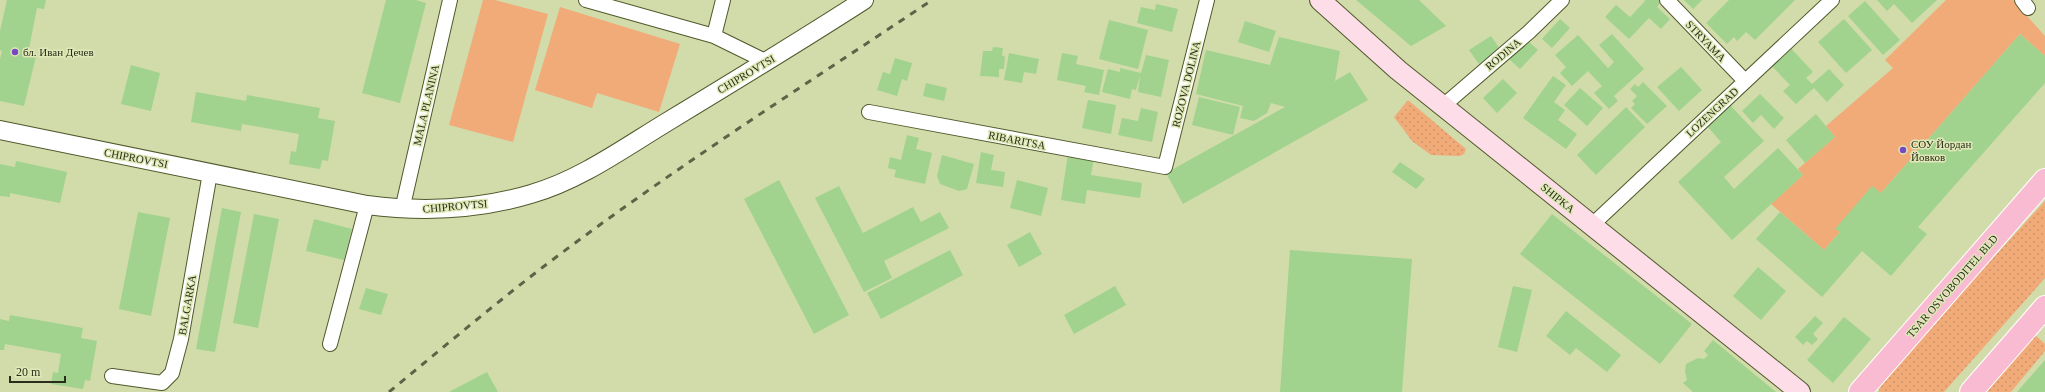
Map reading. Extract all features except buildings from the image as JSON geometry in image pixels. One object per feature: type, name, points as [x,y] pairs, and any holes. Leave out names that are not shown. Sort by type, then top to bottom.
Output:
[{"type":"main road","name":"SHIPKA","points":[[1320,0],[1398,70],[1800,392]]},
{"type":"main road","name":"TSAR OSVOBODITEL BLD","points":[[1860,392],[2045,180]]},
{"type":"main road","points":[[1971,392],[2045,307]]},
{"type":"street","name":"MALA PLANINA","points":[[402,210],[450,0]]},
{"type":"street","points":[[586,0],[714,36],[767,62]]},
{"type":"street","points":[[714,36],[723,0]]},
{"type":"street","name":"CHIPROVTSI","points":[[0,130],[367,205],[402,210],[476,206],[531,194],[575,177],[767,62],[864,0]]},
{"type":"street","name":"ROZOVA DOLINA","points":[[1165,167],[1207,0]]},
{"type":"street","name":"RODINA","points":[[1443,106],[1529,32],[1562,0]]},
{"type":"street","name":"STRYAMA","points":[[1667,0],[1745,82]]},
{"type":"street","name":"LOZENGRAD","points":[[1592,225],[1832,0]]},
{"type":"street","name":"RIBARITSA","points":[[869,112],[1165,167]]},
{"type":"street","name":"BALGARKA","points":[[112,376],[162,384],[172,372],[181,339],[210,173]]},
{"type":"street","points":[[330,344],[367,205]]},
{"type":"shaded area","points":[[483,0],[495,0],[548,14],[513,142],[449,125]]},
{"type":"shaded area","points":[[1946,0],[2013,0],[2045,36],[2045,56],[2020,34],[1881,193],[1872,187],[1836,229],[1840,232],[1824,250],[1771,204],[1803,175],[1798,169],[1835,137],[1826,126],[1893,68],[1885,60]]},
{"type":"shaded area","points":[[560,7],[680,44],[659,112],[597,93],[592,108],[535,90]]},
{"type":"shaded area","points":[[1408,100],[1466,149],[1464,154],[1460,156],[1431,155],[1412,141],[1394,117]]},
{"type":"shaded area","points":[[2045,201],[2045,278],[1944,392],[1879,392],[1879,388],[1885,376]]},
{"type":"shaded area","points":[[2031,331],[2045,344],[2045,351],[2011,392],[1977,392]]},
{"type":"railway","points":[[389,392],[543,267],[638,197],[932,0]]},
{"type":"place","name":"бл. Иван Дечев","points":[[15,52]]},
{"type":"place","name":"СОУ Йордан Йовков","points":[[1903,150]]}]
